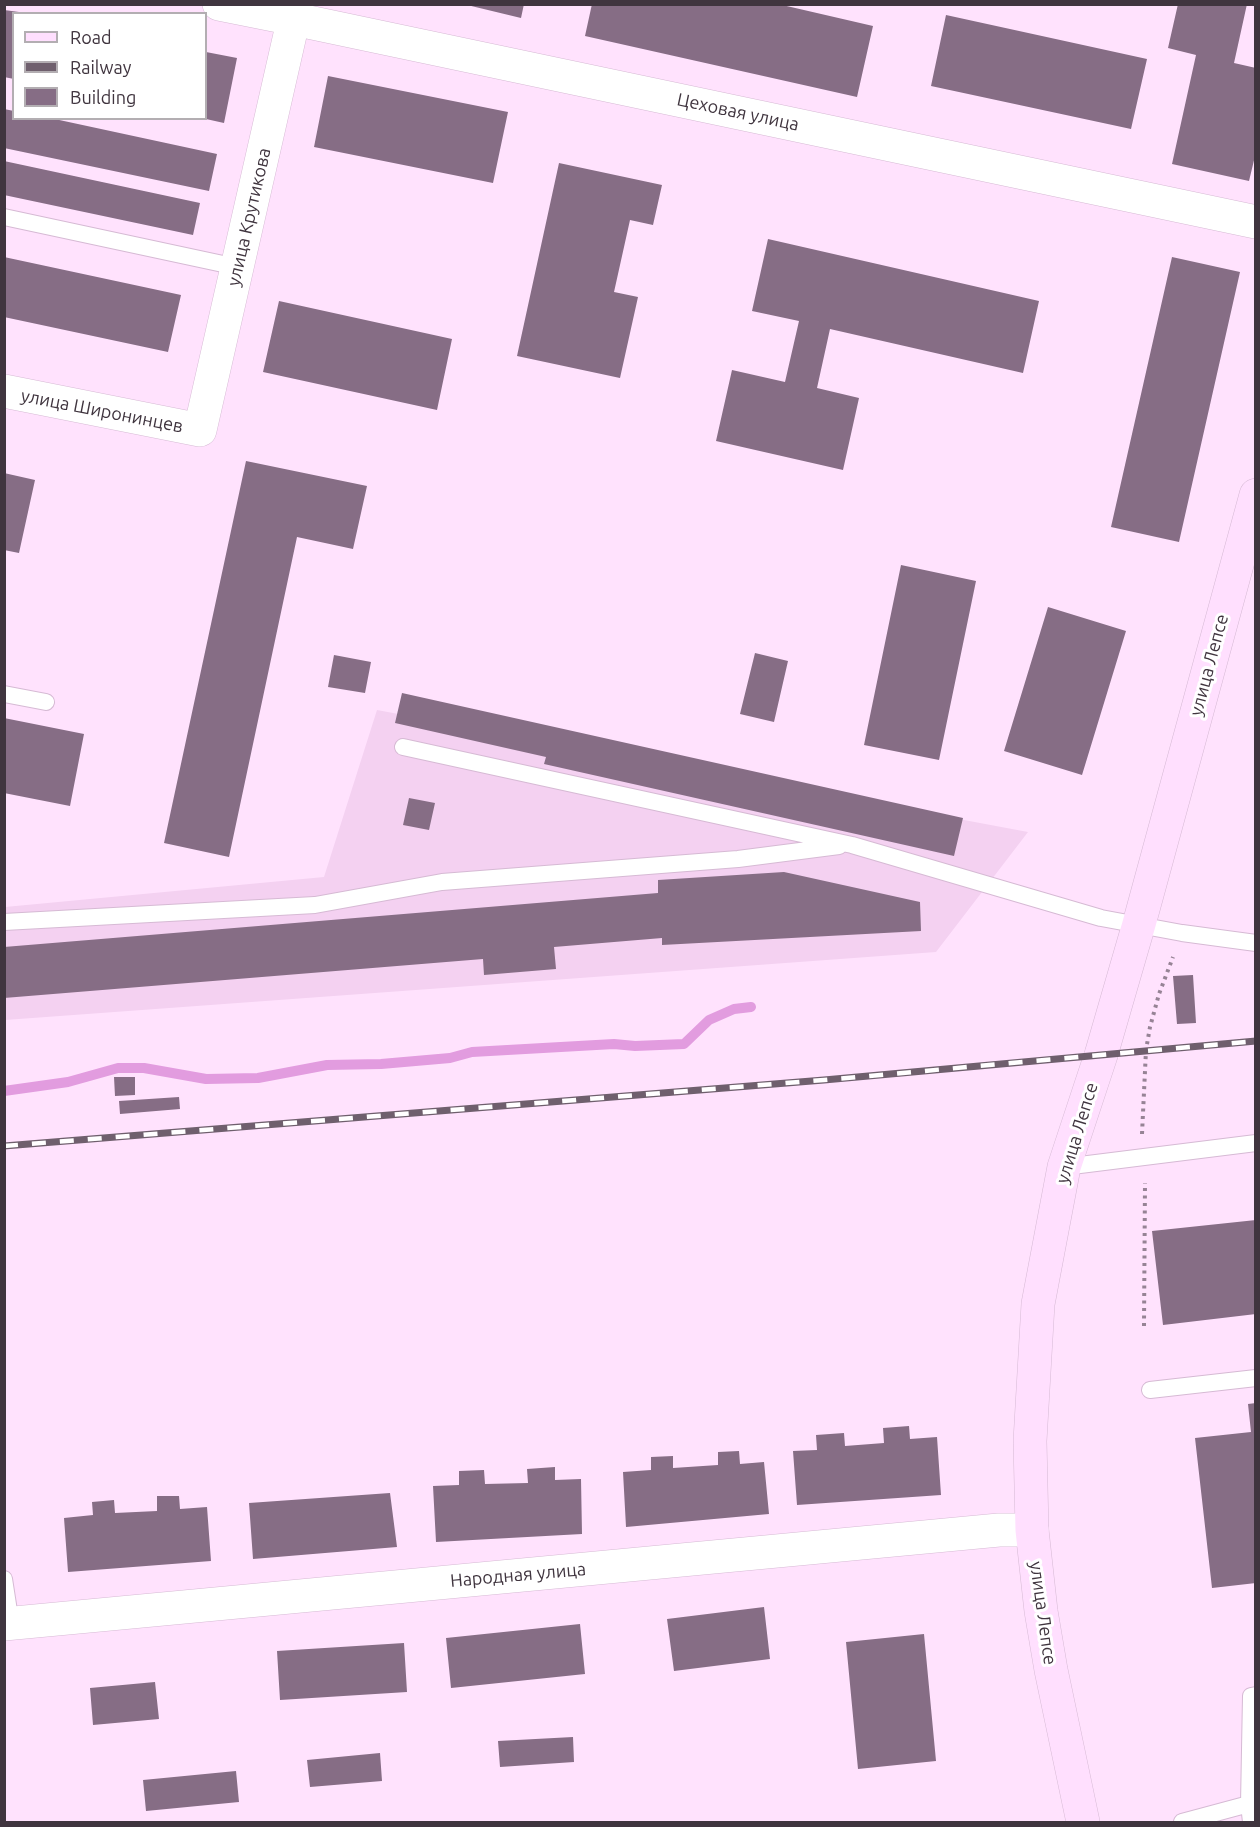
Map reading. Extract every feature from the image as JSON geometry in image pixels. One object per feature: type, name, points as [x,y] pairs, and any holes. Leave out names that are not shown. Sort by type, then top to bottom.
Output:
[{"type":"main road","name":"улица Лепсе","points":[[1083,1822],[1051,1670],[1041,1611],[1032,1530],[1030,1441],[1038,1304],[1064,1167],[1101,1055],[1139,924],[1256,495]]},
{"type":"street","name":"Цеховая улица","points":[[219,4],[295,12],[1256,222]]},
{"type":"street","name":"улица Крутикова","points":[[200,430],[295,12]]},
{"type":"street","name":"улица Широнинцев","points":[[4,391],[200,430]]},
{"type":"street","name":"Народная улица","points":[[8,1624],[999,1530],[1032,1530]]},
{"type":"lane","points":[[4,217],[237,267]]},
{"type":"lane","points":[[4,694],[46,702]]},
{"type":"lane","points":[[404,747],[852,845],[1101,918],[1182,933],[1256,942]]},
{"type":"lane","points":[[4,922],[315,905],[442,882],[738,859],[852,845]]},
{"type":"lane","points":[[1064,1167],[1256,1143]]},
{"type":"lane","points":[[1150,1390],[1256,1378]]},
{"type":"lane","points":[[4,1579],[8,1624]]},
{"type":"lane","points":[[1251,1822],[1251,1696],[1256,1695]]},
{"type":"lane","points":[[1182,1822],[1252,1811]]},
{"type":"path","points":[[1144,1326],[1145,1158],[1142,1144],[1146,1050],[1159,994],[1182,933]]},
{"type":"shaded area","points":[[377,710],[1028,832],[936,952],[5,1020],[5,907],[324,877]]},
{"type":"building","points":[[463,4],[524,4],[521,18]]},
{"type":"building","points":[[592,4],[778,4],[873,26],[857,97],[585,36]]},
{"type":"building","points":[[1178,4],[1247,4],[1234,63],[1256,68],[1256,152],[1249,181],[1172,164],[1196,55],[1168,48]]},
{"type":"building","points":[[4,10],[19,12],[12,12],[12,79],[4,77]]},
{"type":"building","points":[[946,15],[1147,59],[1131,129],[931,86]]},
{"type":"building","points":[[207,52],[237,58],[224,123],[207,119]]},
{"type":"building","points":[[328,76],[508,112],[493,183],[314,147]]},
{"type":"building","points":[[4,109],[12,111],[12,120],[59,120],[217,154],[209,191],[4,148]]},
{"type":"building","points":[[4,161],[200,203],[193,235],[4,195]]},
{"type":"building","points":[[559,163],[662,185],[653,225],[630,220],[614,292],[638,297],[620,378],[517,356]]},
{"type":"building","points":[[768,239],[1039,301],[1023,373],[830,329],[817,388],[859,398],[843,470],[716,441],[732,370],[785,382],[799,321],[752,311]]},
{"type":"building","points":[[4,257],[181,295],[168,352],[4,317]]},
{"type":"building","points":[[1172,257],[1240,272],[1179,542],[1111,527]]},
{"type":"building","points":[[279,301],[452,339],[437,410],[263,372]]},
{"type":"building","points":[[246,461],[367,486],[353,549],[297,537],[229,857],[164,843]]},
{"type":"building","points":[[4,473],[35,480],[19,553],[4,550]]},
{"type":"building","points":[[901,565],[976,581],[939,760],[864,745]]},
{"type":"building","points":[[1048,607],[1126,631],[1082,775],[1004,751]]},
{"type":"building","points":[[755,653],[788,661],[774,722],[740,714]]},
{"type":"building","points":[[334,655],[371,662],[365,693],[328,687]]},
{"type":"building","points":[[402,693],[963,818],[954,856],[544,764],[546,757],[395,723]]},
{"type":"building","points":[[4,718],[84,734],[70,806],[4,793]]},
{"type":"building","points":[[409,798],[435,803],[429,830],[403,825]]},
{"type":"building","points":[[784,872],[920,902],[921,931],[662,945],[662,938],[554,947],[556,969],[484,975],[483,959],[4,998],[4,947],[658,893],[658,880]]},
{"type":"building","points":[[1193,975],[1196,1023],[1177,1024],[1173,976]]},
{"type":"building","points":[[114,1077],[135,1077],[135,1095],[115,1096]]},
{"type":"building","points":[[179,1097],[180,1109],[120,1114],[119,1101]]},
{"type":"building","points":[[1256,1220],[1256,1314],[1163,1325],[1152,1231]]},
{"type":"building","points":[[1256,1403],[1256,1583],[1212,1588],[1195,1438],[1251,1432],[1248,1404]]},
{"type":"building","points":[[909,1426],[910,1439],[937,1437],[941,1495],[797,1505],[793,1451],[817,1450],[816,1435],[844,1433],[845,1446],[884,1443],[883,1428]]},
{"type":"building","points":[[739,1451],[740,1464],[764,1462],[769,1514],[626,1527],[623,1472],[651,1470],[651,1457],[673,1456],[673,1468],[718,1465],[718,1452]]},
{"type":"building","points":[[555,1467],[555,1480],[581,1479],[582,1534],[436,1542],[433,1486],[459,1485],[459,1471],[484,1470],[485,1484],[528,1483],[527,1469]]},
{"type":"building","points":[[390,1493],[397,1547],[253,1559],[249,1503]]},
{"type":"building","points":[[157,1496],[179,1496],[180,1509],[207,1507],[211,1561],[68,1572],[64,1518],[93,1515],[92,1502],[114,1500],[115,1513],[157,1511]]},
{"type":"building","points":[[764,1607],[770,1659],[674,1671],[667,1619]]},
{"type":"building","points":[[580,1624],[585,1674],[451,1688],[446,1638]]},
{"type":"building","points":[[924,1634],[936,1761],[858,1769],[846,1642]]},
{"type":"building","points":[[404,1643],[407,1692],[280,1700],[277,1651]]},
{"type":"building","points":[[155,1682],[159,1719],[93,1725],[90,1688]]},
{"type":"building","points":[[573,1737],[574,1762],[500,1767],[498,1741]]},
{"type":"building","points":[[380,1753],[382,1781],[310,1787],[307,1760]]},
{"type":"building","points":[[236,1771],[239,1802],[146,1811],[143,1780]]},
{"type":"waterway","points":[[4,1091],[68,1082],[118,1068],[144,1068],[206,1079],[258,1078],[327,1065],[381,1064],[450,1058],[472,1052],[614,1044],[635,1046],[684,1044],[709,1020],[734,1009],[751,1007]]},
{"type":"railway","points":[[4,1146],[824,1080],[1256,1041]]}]
